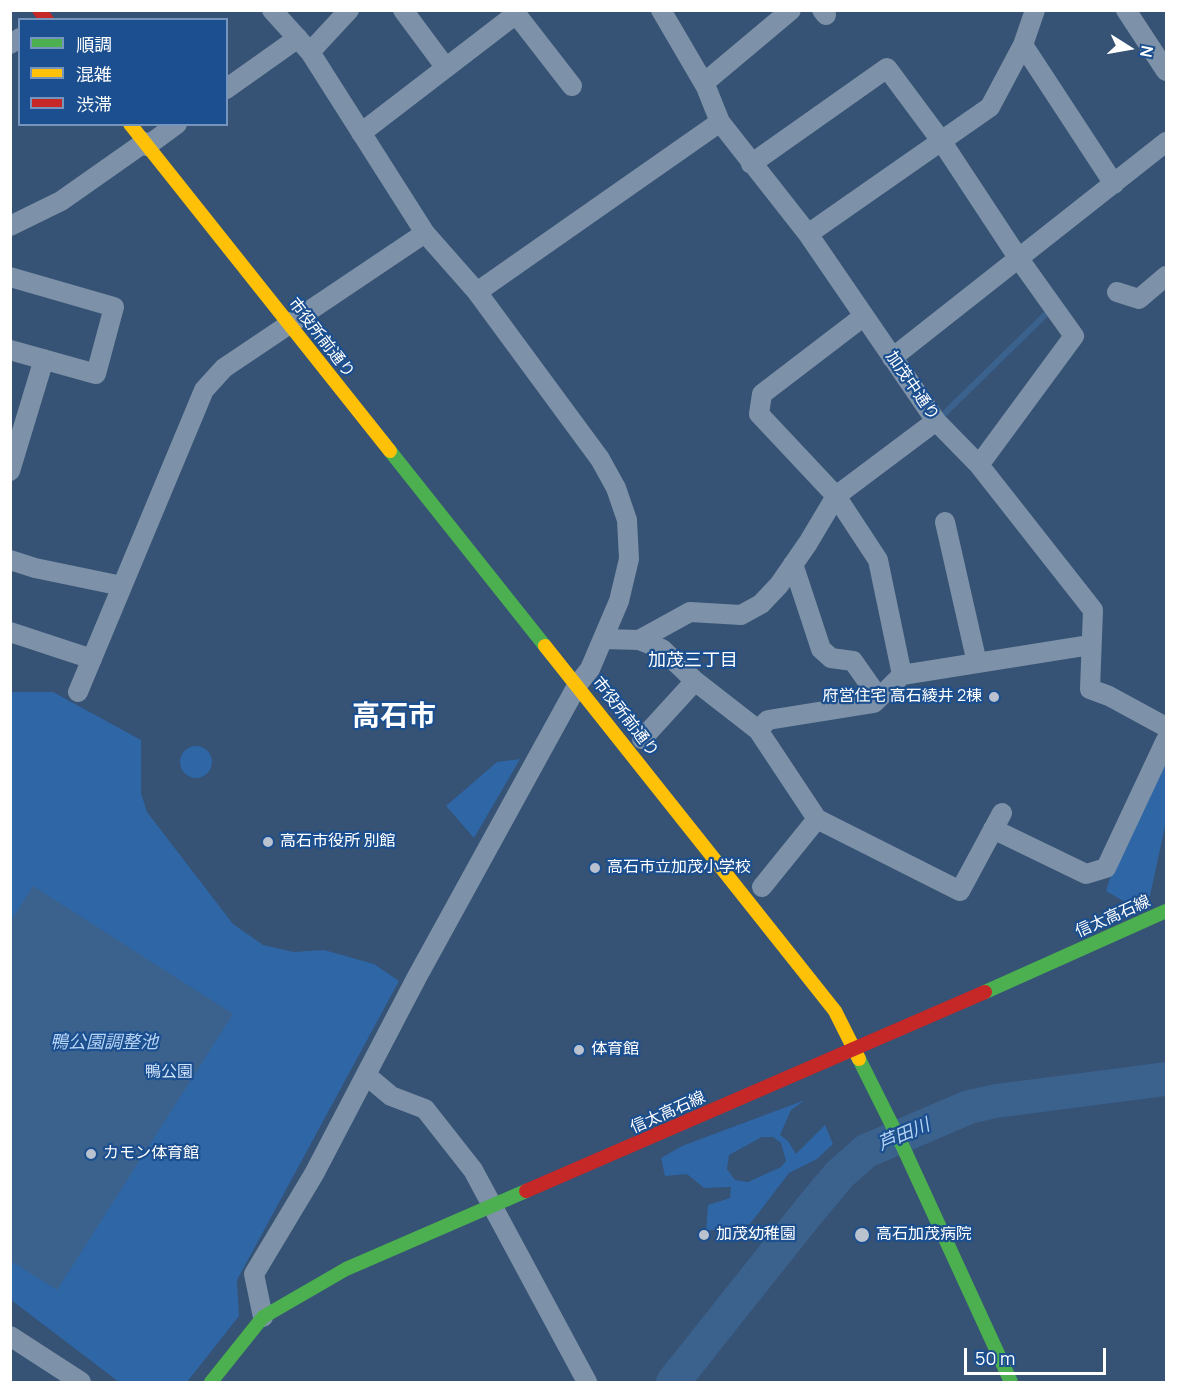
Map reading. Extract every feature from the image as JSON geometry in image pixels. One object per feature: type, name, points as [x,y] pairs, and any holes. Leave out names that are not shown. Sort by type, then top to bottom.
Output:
[{"type":"street","points":[[263,1317],[254,1274],[314,1174],[578,684],[590,669],[619,601],[629,559],[627,520],[616,488],[600,459],[477,292],[425,233],[304,45],[272,10]]},
{"type":"street","points":[[228,88],[304,45],[349,10]]},
{"type":"street","points":[[403,10],[446,68]]},
{"type":"street","name":"加茂中通り","points":[[661,10],[704,82],[720,122],[808,234],[936,421],[979,465],[1093,610],[1090,689],[1109,696],[1167,727]]},
{"type":"street","points":[[704,82],[791,10]]},
{"type":"street","points":[[808,234],[990,107],[1023,45],[1035,10]]},
{"type":"street","points":[[1126,10],[1167,71]]},
{"type":"street","points":[[361,133],[515,12],[572,86]]},
{"type":"street","points":[[1023,45],[1114,184]]},
{"type":"street","points":[[751,164],[887,68],[942,142],[1019,259],[1074,336],[979,465]]},
{"type":"street","points":[[477,292],[720,122]]},
{"type":"street","name":"市役所前通り","points":[[132,126],[439,515],[578,684],[835,1011],[903,1147],[1011,1383]]},
{"type":"street","points":[[10,226],[61,201],[174,126]]},
{"type":"street","points":[[892,358],[1167,142]]},
{"type":"street","points":[[78,692],[204,390],[224,368],[291,326],[425,233]]},
{"type":"street","points":[[1117,292],[1138,299],[1167,276]]},
{"type":"street","points":[[10,277],[114,307],[96,374],[10,350]]},
{"type":"street","points":[[864,316],[762,394],[759,414],[836,496],[878,560],[902,675]]},
{"type":"street","points":[[11,465],[44,359]]},
{"type":"street","points":[[639,640],[690,612],[741,615],[761,604],[793,564],[836,496],[936,421]]},
{"type":"street","points":[[945,522],[977,663]]},
{"type":"street","points":[[10,560],[35,568],[122,586]]},
{"type":"street","points":[[793,564],[821,650],[831,658],[853,660],[879,698]]},
{"type":"street","points":[[10,632],[92,660]]},
{"type":"street","points":[[604,639],[639,640],[662,649],[695,681],[758,730],[817,819],[960,891],[998,821],[1086,874],[1106,868],[1167,740]]},
{"type":"street","points":[[758,730],[768,720],[874,703],[902,675],[1090,645]]},
{"type":"street","points":[[642,739],[695,681]]},
{"type":"street","points":[[762,887],[817,819]]},
{"type":"street","name":"信太高石線","points":[[210,1383],[263,1317],[346,1269],[492,1208],[1167,911]]},
{"type":"street","points":[[366,1075],[391,1096],[425,1109],[473,1170],[587,1383]]},
{"type":"street","points":[[10,1336],[81,1383]]},
{"type":"green space","name":"鴨公園","points":[[10,692],[53,692],[141,740],[141,793],[147,812],[233,924],[263,945],[294,952],[324,950],[374,964],[399,981],[237,1280],[239,1316],[187,1382],[119,1382],[11,1300]]},
{"type":"green space","points":[[196,746],[208,750],[212,762],[208,774],[196,778],[184,774],[180,762],[184,750]]},
{"type":"green space","points":[[1166,757],[1166,821],[1150,896],[1130,905],[1106,891],[1115,863]]},
{"type":"green space","points":[[520,759],[474,838],[446,806],[497,762]]},
{"type":"green space","points":[[805,1100],[791,1110],[780,1135],[788,1141],[796,1154],[825,1125],[833,1144],[817,1159],[789,1173],[750,1224],[706,1231],[708,1205],[730,1198],[731,1187],[704,1188],[687,1174],[665,1176],[661,1158],[682,1146]],"holes":[[[762,1137],[773,1137],[781,1143],[786,1161],[781,1167],[748,1182],[735,1180],[727,1169],[729,1155]]]},
{"type":"water","name":"鴨公園調整池","points":[[33,886],[233,1014],[57,1290],[11,1261],[11,921]]},
{"type":"waterway","points":[[941,417],[1047,313]]},
{"type":"waterway","name":"芦田川","points":[[673,1382],[839,1175],[866,1151],[969,1107],[996,1101],[1166,1079]]},
{"type":"traffic: fast","points":[[390,451],[545,646]]},
{"type":"traffic: fast","points":[[985,992],[1166,911]]},
{"type":"traffic: fast","points":[[859,1059],[903,1147],[1011,1382]]},
{"type":"traffic: fast","points":[[211,1382],[263,1317],[346,1269],[526,1191]]},
{"type":"traffic: slow","points":[[132,126],[390,451]]},
{"type":"traffic: slow","points":[[545,646],[835,1011],[859,1059]]},
{"type":"traffic: jam","points":[[39,10],[45,18]]},
{"type":"traffic: jam","points":[[526,1191],[985,992]]},
{"type":"place","name":"府営住宅 高石綾井 2棟","points":[[994,697]]},
{"type":"place","name":"高石市役所 別館","points":[[268,842]]},
{"type":"place","name":"高石市立加茂小学校","points":[[595,868]]},
{"type":"place","name":"体育館","points":[[579,1050]]},
{"type":"place","name":"カモン体育館","points":[[91,1154]]},
{"type":"place","name":"加茂幼稚園","points":[[704,1235]]},
{"type":"place","name":"高石加茂病院","points":[[862,1235]]},
{"type":"district","name":"加茂三丁目","points":[[693,661]]},
{"type":"district","name":"高石市","points":[[394,717]]}]
